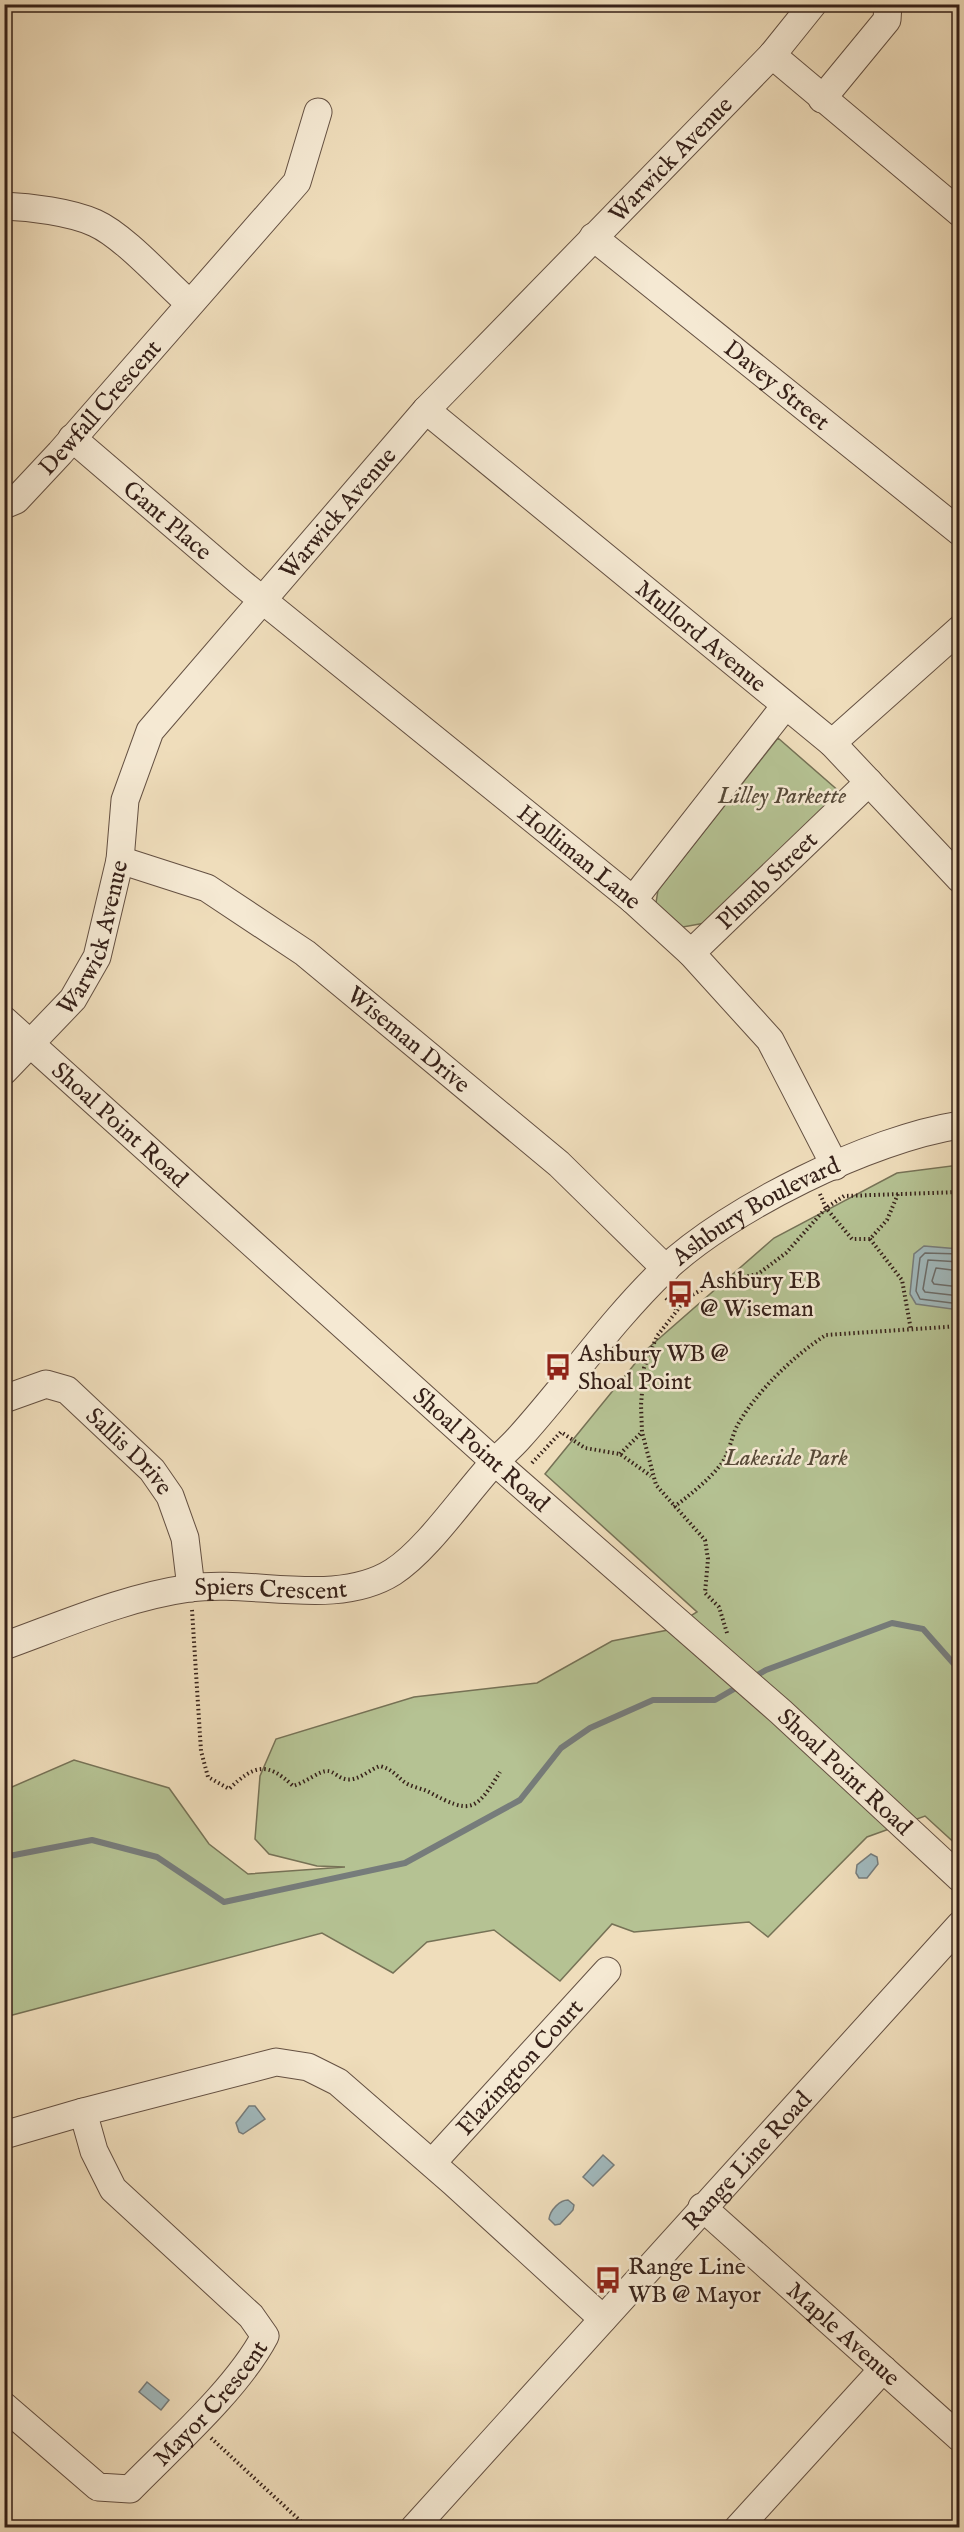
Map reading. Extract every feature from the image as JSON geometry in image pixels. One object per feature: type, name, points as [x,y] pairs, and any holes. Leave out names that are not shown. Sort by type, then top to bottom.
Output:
[{"type":"street","name":"Warwick Avenue","points":[[4,1071],[73,999],[97,957],[120,860],[125,800],[150,731],[264,602],[426,410],[772,55],[813,4]]},
{"type":"street","points":[[822,99],[887,20],[888,4]]},
{"type":"street","points":[[772,55],[960,213]]},
{"type":"street","name":"Dewfall Crescent","points":[[4,505],[16,500],[297,182],[318,112]]},
{"type":"street","points":[[4,206],[54,213],[95,223],[123,243],[189,303]]},
{"type":"street","name":"Davey Street","points":[[594,237],[960,532]]},
{"type":"street","name":"Mullord Avenue","points":[[426,410],[832,743],[960,879]]},
{"type":"street","name":"Gant Place","points":[[72,438],[264,602]]},
{"type":"street","name":"Holliman Lane","points":[[264,602],[633,900],[691,953],[770,1040],[835,1166]]},
{"type":"street","points":[[832,743],[960,629]]},
{"type":"street","points":[[633,900],[785,706]]},
{"type":"street","name":"Plumb Street","points":[[691,953],[869,782]]},
{"type":"street","name":"Wiseman Drive","points":[[120,860],[207,888],[305,953],[559,1164],[666,1269]]},
{"type":"street","name":"Shoal Point Road","points":[[4,1020],[495,1462],[781,1712],[960,1878]]},
{"type":"street","name":"Ashbury Boulevard","points":[[495,1462],[518,1438],[604,1335],[666,1269],[753,1207],[835,1166],[878,1146],[960,1125]]},
{"type":"street","name":"Sallis Drive","points":[[4,1399],[46,1384],[67,1390],[152,1470],[171,1496],[185,1538],[191,1588]]},
{"type":"street","name":"Spiers Crescent","points":[[4,1646],[110,1607],[191,1588],[342,1589],[370,1584],[394,1571],[418,1549],[495,1462]]},
{"type":"street","name":"Range Line Road","points":[[414,2528],[702,2207],[960,1925]]},
{"type":"street","name":"Flazington Court","points":[[432,2163],[607,1971]]},
{"type":"street","points":[[4,2135],[276,2062],[308,2067],[338,2082],[432,2163],[603,2319]]},
{"type":"street","name":"Mayor Crescent","points":[[4,2406],[98,2487],[130,2489],[195,2424],[254,2356],[265,2336],[252,2316],[113,2189],[94,2151],[83,2112]]},
{"type":"street","name":"Maple Avenue","points":[[702,2207],[960,2438]]},
{"type":"street","points":[[738,2528],[883,2369]]},
{"type":"path","points":[[652,1476],[642,1432],[641,1405],[644,1368],[657,1336],[676,1309],[687,1298],[704,1287],[753,1276],[774,1264],[799,1240],[826,1208],[851,1194],[960,1192]]},
{"type":"path","points":[[826,1208],[852,1239],[870,1239],[887,1220],[898,1194]]},
{"type":"path","points":[[870,1239],[902,1280],[911,1330]]},
{"type":"path","points":[[674,1507],[722,1462],[736,1429],[767,1388],[815,1342],[826,1335],[960,1326]]},
{"type":"path","points":[[532,1463],[561,1432],[585,1448],[620,1454],[652,1476],[674,1507],[705,1540],[708,1559],[705,1593],[718,1607],[723,1625],[730,1637]]},
{"type":"path","points":[[620,1454],[642,1432]]},
{"type":"path","points":[[191,1588],[201,1751],[208,1777],[229,1789],[245,1774],[258,1768],[278,1772],[293,1786],[306,1783],[318,1773],[329,1771],[345,1779],[354,1780],[380,1766],[392,1770],[404,1782],[462,1808],[473,1805],[486,1793],[500,1772]]},
{"type":"path","points":[[195,2424],[308,2528]]},
{"type":"green space","name":"Lilley Parkette","points":[[778,738],[841,793],[705,923],[683,927],[656,903],[658,890]]},
{"type":"green space","name":"Lakeside Park","points":[[959,1165],[959,1847],[925,1816],[867,1837],[768,1937],[749,1922],[634,1932],[612,1924],[560,1981],[494,1930],[427,1942],[393,1973],[322,1933],[5,2017],[5,1790],[74,1760],[169,1788],[209,1844],[248,1874],[345,1867],[317,1866],[269,1854],[255,1839],[260,1776],[276,1739],[414,1697],[537,1683],[612,1641],[668,1630],[697,1612],[545,1474],[646,1350],[774,1238],[897,1173]]},
{"type":"water","points":[[924,1246],[959,1249],[959,1310],[916,1304],[910,1294],[914,1254]]},
{"type":"water","points":[[871,1854],[877,1857],[878,1864],[867,1878],[859,1878],[856,1873],[857,1865]]},
{"type":"water","points":[[249,2106],[255,2106],[265,2119],[243,2134],[239,2132],[236,2123]]},
{"type":"water","points":[[603,2155],[614,2165],[593,2186],[583,2177]]},
{"type":"water","points":[[568,2200],[574,2205],[573,2210],[560,2224],[555,2225],[549,2219],[551,2212],[559,2204]]},
{"type":"water","points":[[147,2382],[169,2400],[161,2410],[139,2392]]},
{"type":"waterway","points":[[752,1678],[766,1670],[892,1623],[923,1629],[954,1664],[960,1666]]},
{"type":"waterway","points":[[4,1857],[92,1840],[157,1857],[224,1902],[405,1863],[520,1800],[561,1748],[590,1728],[653,1700],[715,1700],[741,1685]]},
{"type":"place","name":"Ashbury EB @ Wiseman","points":[[680,1294]]},
{"type":"place","name":"Ashbury WB @ Shoal Point","points":[[558,1367]]},
{"type":"place","name":"Range Line WB @ Mayor","points":[[608,2280]]}]
